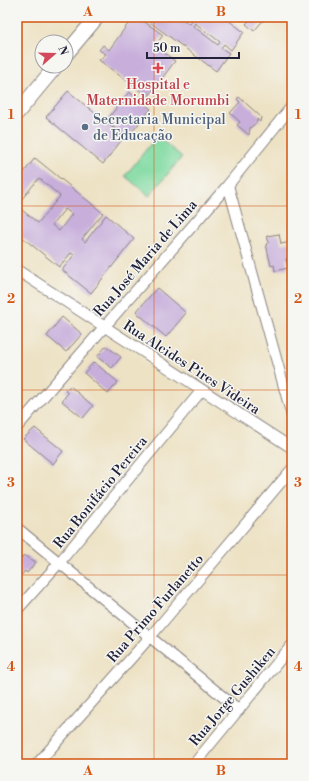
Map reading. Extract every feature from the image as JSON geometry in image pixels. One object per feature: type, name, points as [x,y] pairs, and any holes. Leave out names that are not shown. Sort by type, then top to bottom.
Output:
[{"type":"street","points":[[74,44],[97,17]]},
{"type":"street","points":[[17,113],[49,74]]},
{"type":"street","name":"Rua José Maria de Lima","points":[[17,428],[228,184],[292,106]]},
{"type":"street","points":[[228,184],[292,416]]},
{"type":"street","name":"Rua Alcides Pires Videira","points":[[17,270],[292,448]]},
{"type":"street","name":"Rua Bonifácio Pereira","points":[[17,610],[60,563],[202,390]]},
{"type":"street","name":"Rua Primo Furlanetto","points":[[37,764],[150,637],[292,469]]},
{"type":"street","points":[[17,528],[239,710]]},
{"type":"street","name":"Rua Jorge Gushiken","points":[[194,764],[292,645]]},
{"type":"green space","points":[[157,136],[182,157],[149,196],[125,176]]},
{"type":"building","points":[[133,17],[138,17],[163,35],[155,46],[175,61],[148,97],[99,60],[106,54],[99,50],[103,45],[109,50]]},
{"type":"building","points":[[143,17],[180,17],[189,24],[192,20],[187,17],[224,17],[244,32],[231,50],[224,44],[221,48],[229,53],[216,71]],"holes":[[[195,23],[220,42],[218,45],[193,26]]]},
{"type":"building","points":[[252,17],[266,17],[254,31],[246,24]]},
{"type":"building","name":"Secretaria Municipal de Educação","points":[[68,91],[124,137],[103,164],[46,117]]},
{"type":"building","points":[[129,92],[151,109],[127,138],[106,121]]},
{"type":"building","points":[[239,97],[261,117],[260,122],[257,119],[257,122],[250,128],[249,135],[237,125],[240,122],[230,113],[240,102],[237,99]]},
{"type":"building","points":[[35,158],[103,213],[82,239],[85,242],[106,215],[134,239],[91,293],[62,270],[74,255],[71,253],[59,267],[17,233],[17,206],[38,223],[60,196],[39,178],[17,205],[17,181]],"holes":[[[65,209],[72,214],[59,231],[52,225]]]},
{"type":"building","points":[[279,234],[281,244],[292,242],[292,258],[286,259],[288,268],[275,271],[274,265],[271,266],[266,244],[269,243],[267,236]]},
{"type":"building","points":[[157,288],[186,313],[166,337],[136,312]]},
{"type":"building","points":[[62,317],[82,334],[66,352],[47,336]]},
{"type":"building","points":[[106,346],[121,357],[112,368],[97,357]]},
{"type":"building","points":[[94,362],[118,382],[108,394],[84,373]]},
{"type":"building","points":[[70,386],[93,406],[83,418],[62,401],[68,393],[65,391]]},
{"type":"building","points":[[35,428],[63,451],[53,464],[23,439]]},
{"type":"building","points":[[17,554],[22,558],[24,555],[36,562],[27,573],[25,571],[18,579],[20,581],[17,585]]},
{"type":"place","name":"Hospital e Maternidade Morumbi","points":[[158,68]]},
{"type":"place","name":"Secretaria Municipal de Educação","points":[[85,127]]}]
